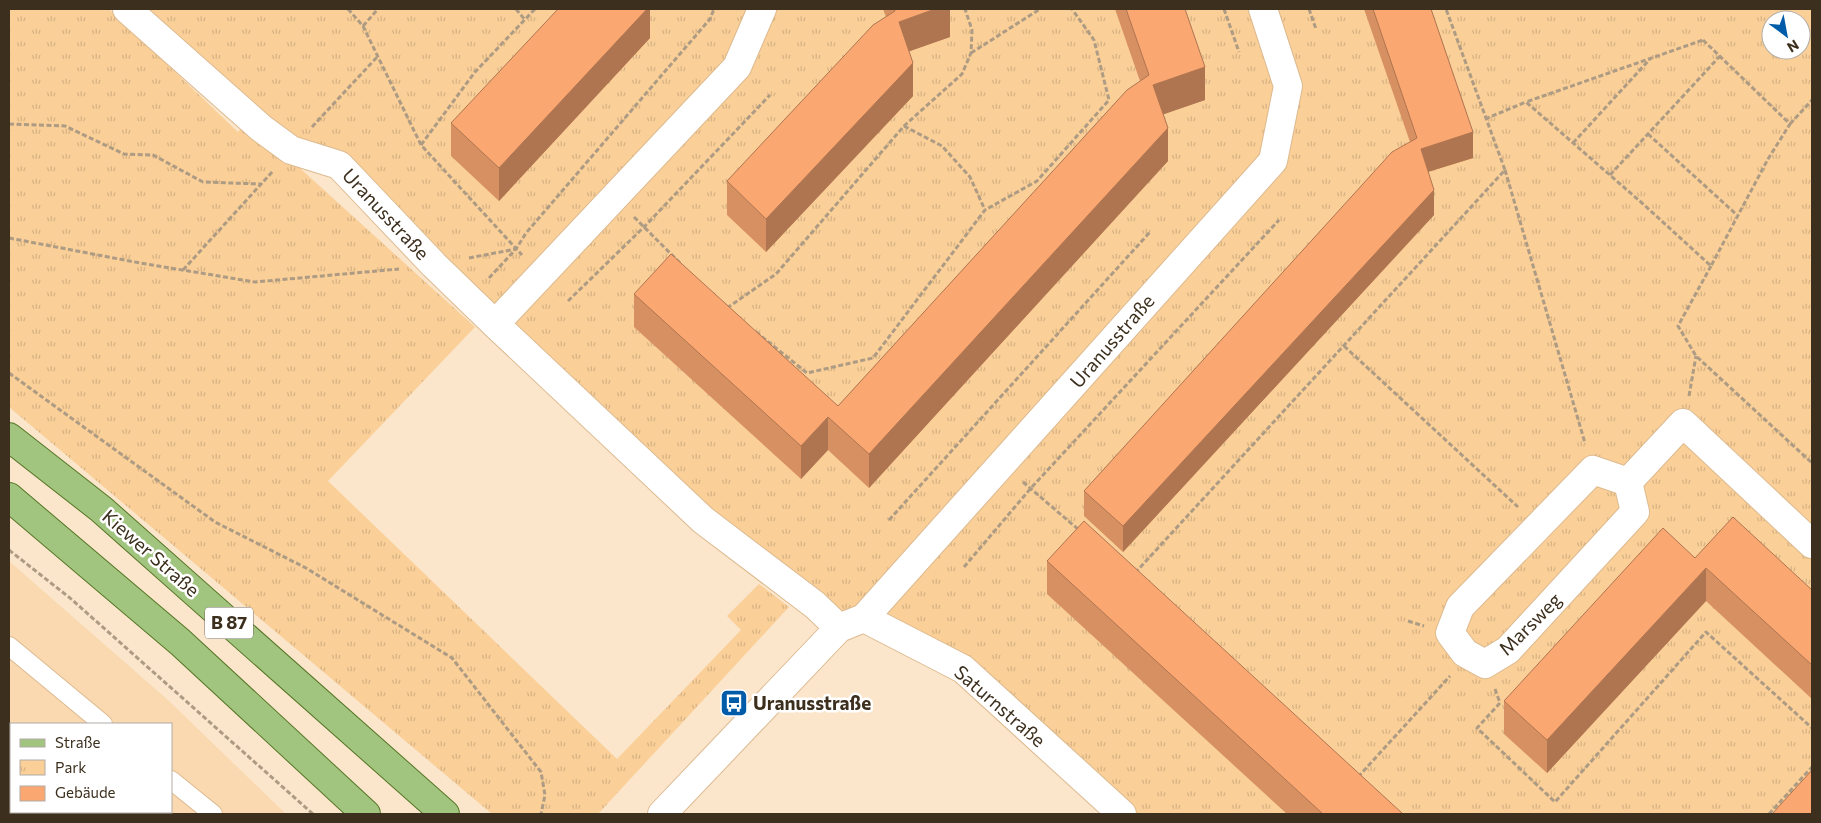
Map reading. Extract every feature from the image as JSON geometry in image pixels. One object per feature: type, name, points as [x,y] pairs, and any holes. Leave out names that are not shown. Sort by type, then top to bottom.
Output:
[{"type":"main road","name":"Kiewer Straße","points":[[9,437],[101,509],[445,814]]},
{"type":"main road","name":"B 87","points":[[9,497],[180,642],[366,814]]},
{"type":"street","name":"Uranusstraße","points":[[127,9],[261,128],[292,150],[339,165],[434,266],[703,520],[814,605],[838,628]]},
{"type":"street","points":[[495,324],[737,67],[762,9]]},
{"type":"street","name":"Uranusstraße","points":[[662,814],[838,628],[864,618],[1003,465],[1273,161],[1288,86],[1263,9]]},
{"type":"street","points":[[1593,470],[1628,482],[1683,423],[1812,544]]},
{"type":"street","name":"Marsweg","points":[[1593,470],[1460,607],[1450,633],[1465,653],[1477,660],[1508,650],[1635,512],[1628,482]]},
{"type":"street","name":"Saturnstraße","points":[[864,618],[963,670],[1122,814]]},
{"type":"lane","points":[[9,646],[103,723]]},
{"type":"lane","points":[[172,781],[213,814]]},
{"type":"path","points":[[348,9],[364,26],[421,145],[542,276]]},
{"type":"path","points":[[364,26],[378,9]]},
{"type":"path","points":[[516,9],[525,20]]},
{"type":"path","points":[[421,145],[475,72],[535,9]]},
{"type":"path","points":[[470,300],[516,249],[526,233],[710,19],[714,9]]},
{"type":"path","points":[[734,314],[726,308],[776,274],[904,126],[962,74],[971,53],[972,30],[964,9]]},
{"type":"path","points":[[971,53],[1040,9]]},
{"type":"path","points":[[748,326],[808,373],[874,358],[985,210],[1037,181],[1109,100],[1094,40],[1072,9]]},
{"type":"path","points":[[1224,9],[1239,52]]},
{"type":"path","points":[[1309,9],[1316,29]]},
{"type":"path","points":[[1446,9],[1485,120],[1505,170],[1593,470]]},
{"type":"path","points":[[1485,120],[1526,102],[1703,40],[1790,124]]},
{"type":"path","points":[[183,270],[378,56]]},
{"type":"path","points":[[1610,175],[1720,56]]},
{"type":"path","points":[[1573,143],[1650,58]]},
{"type":"path","points":[[568,302],[644,227],[770,95]]},
{"type":"path","points":[[1812,100],[1790,124],[1768,159],[1678,326],[1696,356],[1812,464]]},
{"type":"path","points":[[1526,102],[1711,266]]},
{"type":"path","points":[[1808,105],[1812,109]]},
{"type":"path","points":[[9,124],[65,126],[99,144],[124,154],[153,155],[203,182],[260,184]]},
{"type":"path","points":[[904,126],[942,146],[970,176],[985,210]]},
{"type":"path","points":[[1648,134],[1737,215]]},
{"type":"path","points":[[1132,576],[1505,170]]},
{"type":"path","points":[[613,197],[685,267]]},
{"type":"path","points":[[964,567],[1031,488],[1279,220]]},
{"type":"path","points":[[889,520],[1150,232]]},
{"type":"path","points":[[9,238],[255,282],[434,266],[516,249]]},
{"type":"path","points":[[1344,346],[1538,526]]},
{"type":"path","points":[[1683,423],[1696,356]]},
{"type":"path","points":[[9,373],[215,522],[306,568],[452,658],[541,772],[545,796],[542,814]]},
{"type":"path","points":[[1003,465],[1082,532]]},
{"type":"path","points":[[9,550],[70,598],[313,814]]},
{"type":"path","points":[[1355,780],[1477,660],[1500,703],[1477,728],[1555,802],[1706,632],[1812,728]]},
{"type":"path","points":[[1769,814],[1812,767]]},
{"type":"shaded area","points":[[9,561],[168,700],[286,814],[9,814]]},
{"type":"green space","points":[[9,9],[109,9],[238,132],[248,121],[475,327],[328,481],[617,759],[741,630],[727,616],[759,584],[789,607],[598,814],[492,814],[9,407]]},
{"type":"green space","points":[[128,9],[1812,9],[1812,814],[1125,814],[963,669],[864,619],[839,628],[339,165],[291,150]]},
{"type":"building","points":[[558,9],[647,9],[499,168],[451,123]]},
{"type":"building","points":[[894,9],[935,9],[899,22],[913,63],[766,219],[727,181],[873,25],[895,11]]},
{"type":"building","points":[[1126,9],[1185,9],[1205,67],[1153,85],[1168,128],[869,454],[828,417],[801,446],[634,294],[671,254],[838,406],[1127,90],[1149,75]]},
{"type":"building","points":[[1373,9],[1431,9],[1473,132],[1421,149],[1434,190],[1123,526],[1084,491],[1392,152],[1417,138]]},
{"type":"building","points":[[1733,517],[1812,590],[1812,665],[1706,568],[1547,740],[1504,701],[1663,528],[1695,558]]},
{"type":"building","points":[[1084,521],[1403,814],[1323,814],[1047,561]]},
{"type":"building","points":[[1812,770],[1812,814],[1772,814]]},
{"type":"place","name":"Uranusstraße","points":[[734,703]]}]
